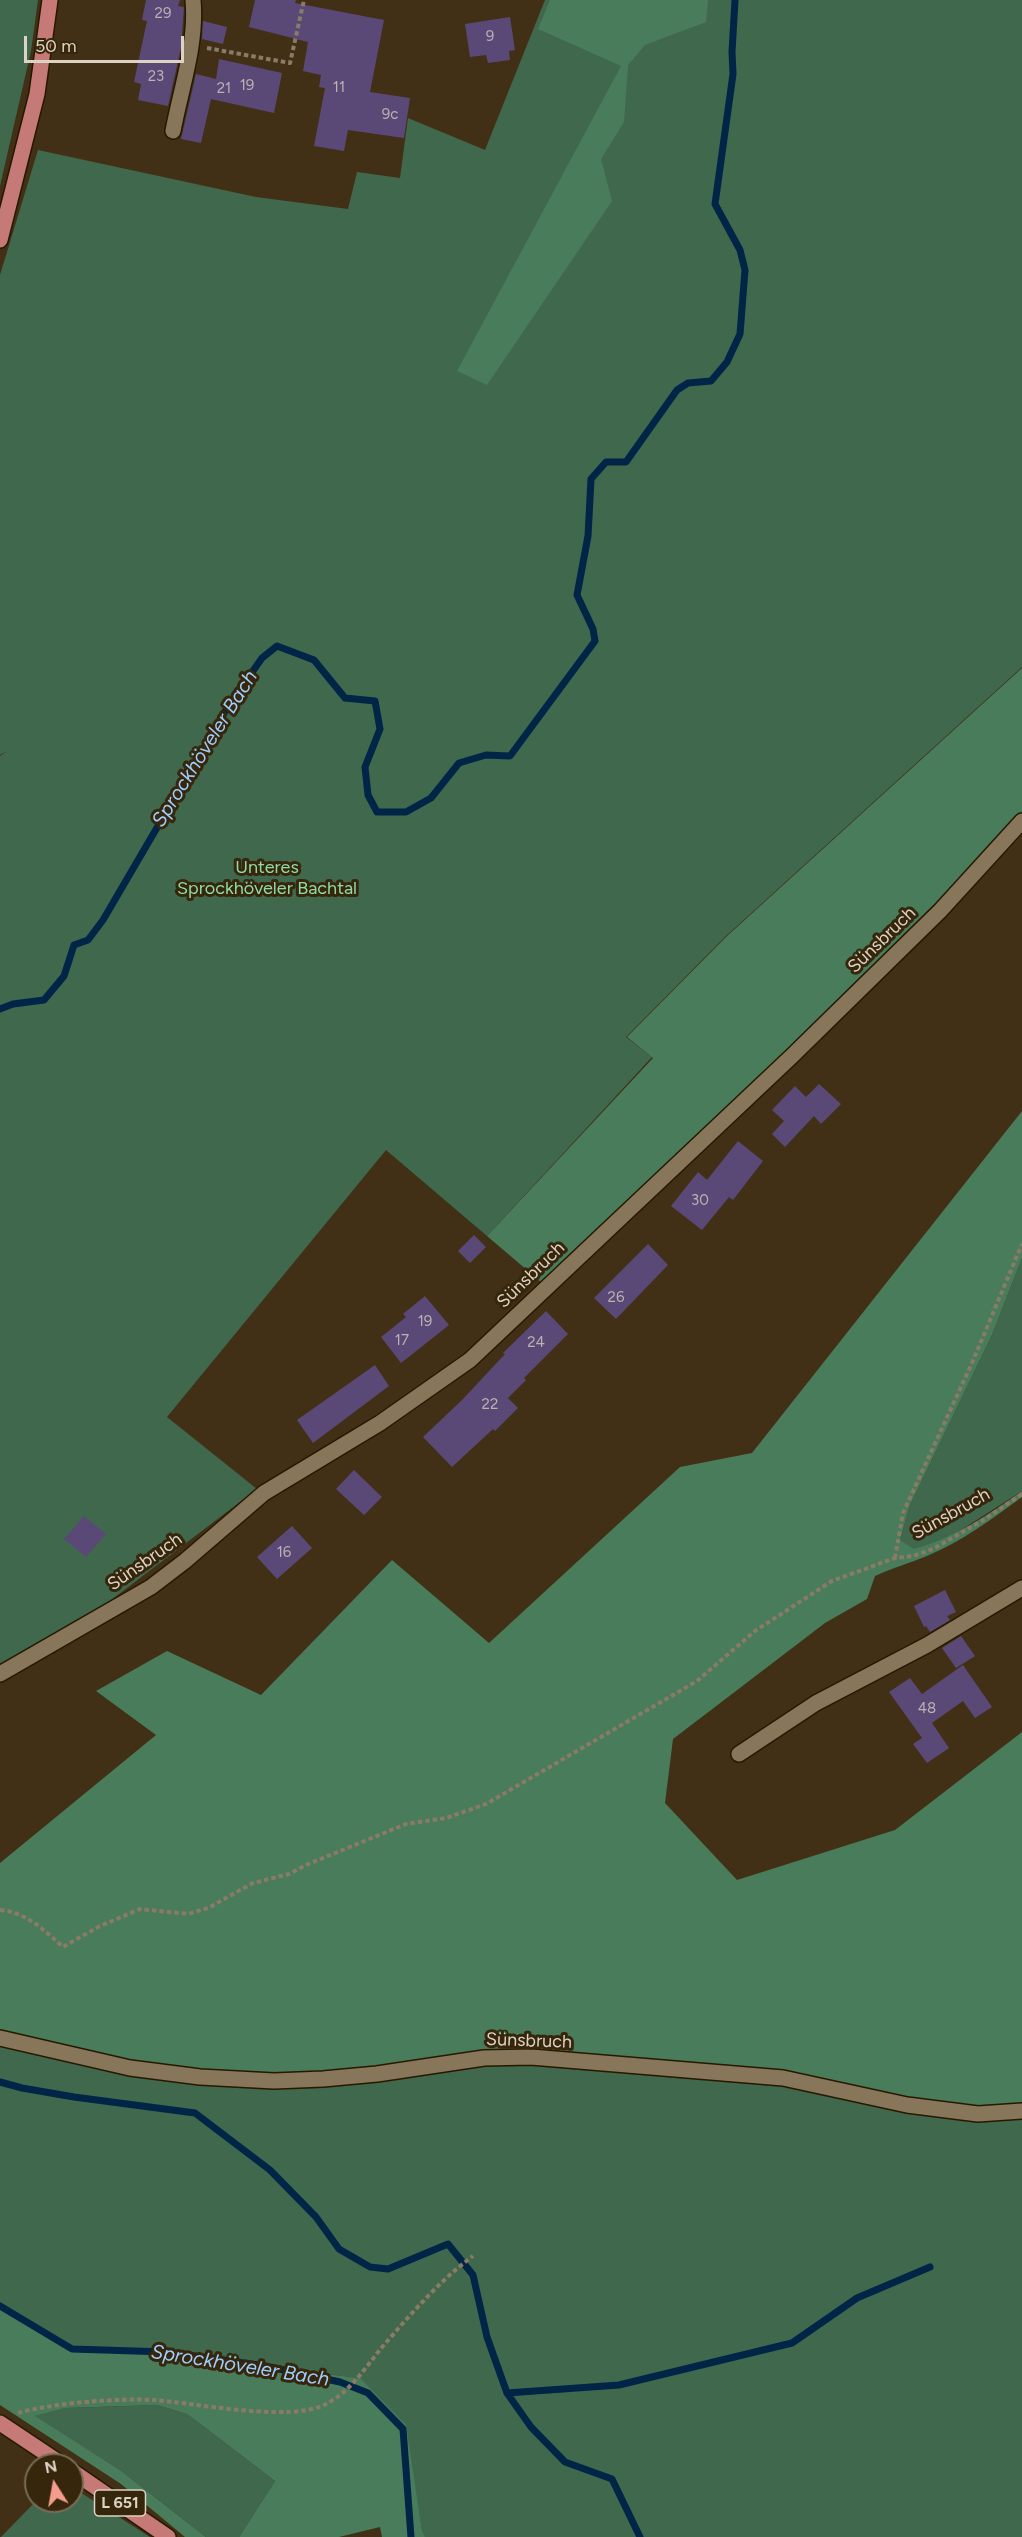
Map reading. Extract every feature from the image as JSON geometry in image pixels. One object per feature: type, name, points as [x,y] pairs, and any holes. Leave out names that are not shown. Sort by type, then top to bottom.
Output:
[{"type":"main road","points":[[0,240],[37,94],[50,0]]},
{"type":"main road","points":[[4,2420],[47,2453]]},
{"type":"main road","name":"L 651","points":[[84,2479],[168,2537]]},
{"type":"street","points":[[173,131],[192,45],[195,20],[193,0]]},
{"type":"street","name":"Sünsbruch","points":[[0,1674],[150,1587],[176,1568],[264,1493],[380,1423],[470,1360],[792,1056],[940,911],[1022,821]]},
{"type":"street","points":[[739,1754],[816,1703],[927,1645],[1022,1588]]},
{"type":"street","name":"Sünsbruch","points":[[0,2038],[130,2068],[200,2077],[274,2081],[323,2079],[377,2074],[484,2058],[531,2057],[783,2079],[907,2105],[978,2114],[1022,2111]]},
{"type":"path","points":[[192,45],[290,63],[304,0]]},
{"type":"path","points":[[895,1558],[903,1513],[972,1363],[1022,1244]]},
{"type":"path","name":"Sünsbruch","points":[[0,1910],[13,1911],[39,1925],[63,1947],[98,1927],[140,1909],[188,1914],[208,1908],[254,1883],[289,1874],[406,1824],[446,1818],[486,1804],[697,1681],[755,1631],[832,1581],[895,1558],[913,1556],[933,1549],[986,1519],[1022,1494]]},
{"type":"path","points":[[4,2420],[45,2407],[151,2400],[285,2411],[312,2409],[324,2405],[346,2391],[384,2346],[454,2271],[474,2256]]},
{"type":"green space","points":[[0,0],[38,0],[31,51],[0,186]]},
{"type":"green space","name":"Unteres Sprockhöveler Bachtal","points":[[545,0],[1022,0],[1022,667],[725,937],[626,1037],[652,1057],[487,1236],[386,1150],[167,1417],[257,1489],[94,1613],[0,1669],[0,756],[7,751],[0,755],[0,275],[38,150],[256,197],[348,209],[357,172],[400,178],[408,118],[485,150]]},
{"type":"green space","points":[[550,0],[708,0],[706,22],[645,45],[628,65],[624,122],[601,159],[612,201],[487,385],[457,371],[621,66],[538,29]]},
{"type":"green space","points":[[1022,668],[1022,819],[755,1088],[541,1282],[487,1236],[653,1058],[627,1037],[726,937]]},
{"type":"green space","points":[[1022,1111],[1022,1258],[992,1335],[910,1505],[900,1540],[914,1549],[943,1539],[997,1509],[1022,1491],[1022,1497],[988,1522],[952,1544],[875,1576],[867,1599],[825,1623],[673,1739],[665,1803],[737,1880],[895,1830],[1022,1732],[1022,2108],[980,2109],[558,2054],[273,2076],[201,2072],[132,2063],[0,2033],[0,1863],[156,1735],[96,1691],[167,1651],[261,1695],[392,1560],[489,1643],[680,1467],[752,1453]]},
{"type":"green space","points":[[1022,1258],[1022,1491],[953,1535],[914,1550],[900,1540],[910,1505],[992,1335]]},
{"type":"green space","points":[[0,2042],[465,2064],[559,2062],[745,2079],[901,2108],[1022,2116],[1022,2537],[425,2537],[405,2426],[359,2378],[174,2355],[64,2345],[0,2309]]},
{"type":"green space","points":[[0,2309],[64,2346],[175,2356],[360,2378],[406,2425],[425,2537],[382,2537],[380,2527],[339,2537],[239,2537],[275,2481],[187,2414],[157,2405],[66,2408],[35,2416],[120,2470],[206,2537],[185,2537],[121,2484],[84,2460],[84,2453],[74,2453],[0,2405]]},
{"type":"green space","points":[[157,2405],[187,2414],[275,2481],[239,2537],[206,2537],[120,2470],[34,2416],[66,2408]]},
{"type":"green space","points":[[84,2495],[150,2537],[1,2537],[24,2513],[84,2513]]},
{"type":"building","points":[[146,0],[180,0],[178,6],[184,7],[181,48],[168,106],[138,100],[141,84],[134,82],[147,21],[142,20]]},
{"type":"building","points":[[255,0],[296,0],[295,3],[384,20],[370,92],[410,98],[404,138],[348,130],[344,151],[314,146],[325,88],[319,87],[321,75],[303,71],[308,42],[249,27]]},
{"type":"building","points":[[510,17],[515,50],[509,51],[510,60],[488,63],[486,55],[470,57],[465,24]]},
{"type":"building","points":[[203,21],[227,27],[223,44],[202,39]]},
{"type":"building","points":[[219,59],[282,73],[274,113],[211,99],[201,143],[181,139],[196,74],[216,79]]},
{"type":"building","points":[[819,1084],[841,1104],[821,1124],[814,1116],[785,1147],[772,1134],[784,1121],[772,1110],[795,1086],[806,1097]]},
{"type":"building","points":[[738,1141],[763,1161],[733,1200],[729,1197],[702,1230],[671,1206],[698,1172],[707,1180]]},
{"type":"building","points":[[474,1235],[486,1247],[470,1263],[458,1251]]},
{"type":"building","points":[[648,1244],[668,1265],[616,1319],[594,1298]]},
{"type":"building","points":[[425,1296],[449,1325],[401,1363],[381,1337],[406,1317],[403,1314]]},
{"type":"building","points":[[546,1311],[568,1334],[524,1378],[526,1380],[508,1398],[518,1408],[495,1431],[493,1429],[452,1467],[423,1437],[463,1399],[505,1354],[503,1353]]},
{"type":"building","points":[[375,1365],[389,1386],[313,1443],[297,1420]]},
{"type":"building","points":[[354,1470],[382,1497],[364,1515],[336,1489]]},
{"type":"building","points":[[84,1516],[106,1534],[86,1557],[64,1539]]},
{"type":"building","points":[[292,1526],[312,1548],[277,1579],[257,1557]]},
{"type":"building","points":[[945,1590],[956,1612],[947,1616],[950,1620],[930,1632],[926,1626],[924,1627],[914,1606]]},
{"type":"building","points":[[961,1636],[975,1656],[956,1668],[942,1648]]},
{"type":"building","points":[[963,1665],[992,1707],[975,1718],[963,1701],[932,1723],[949,1748],[927,1763],[913,1744],[922,1738],[889,1692],[910,1678],[922,1694]]},
{"type":"waterway","name":"Sprockhöveler Bach","points":[[0,1009],[13,1004],[44,1000],[64,976],[74,945],[88,940],[103,920],[227,708],[262,658],[277,646],[314,660],[345,698],[375,701],[380,729],[365,767],[368,795],[377,812],[406,812],[431,798],[459,763],[486,755],[510,756],[595,641],[593,629],[577,595],[588,536],[591,479],[606,462],[626,462],[677,390],[688,383],[711,381],[727,362],[740,334],[745,270],[740,250],[715,204],[733,74],[735,0]]},
{"type":"waterway","name":"Sprockhöveler Bach","points":[[0,2082],[74,2097],[195,2113],[270,2170],[316,2217],[339,2249],[370,2267],[388,2269],[448,2244],[473,2275],[487,2337],[507,2393],[531,2427],[565,2462],[612,2479],[640,2537]]},
{"type":"waterway","points":[[507,2393],[619,2385],[792,2343],[857,2298],[930,2267]]},
{"type":"waterway","name":"Sprockhöveler Bach","points":[[0,2306],[72,2349],[166,2352],[265,2366],[340,2382],[368,2393],[403,2429],[411,2537]]}]
